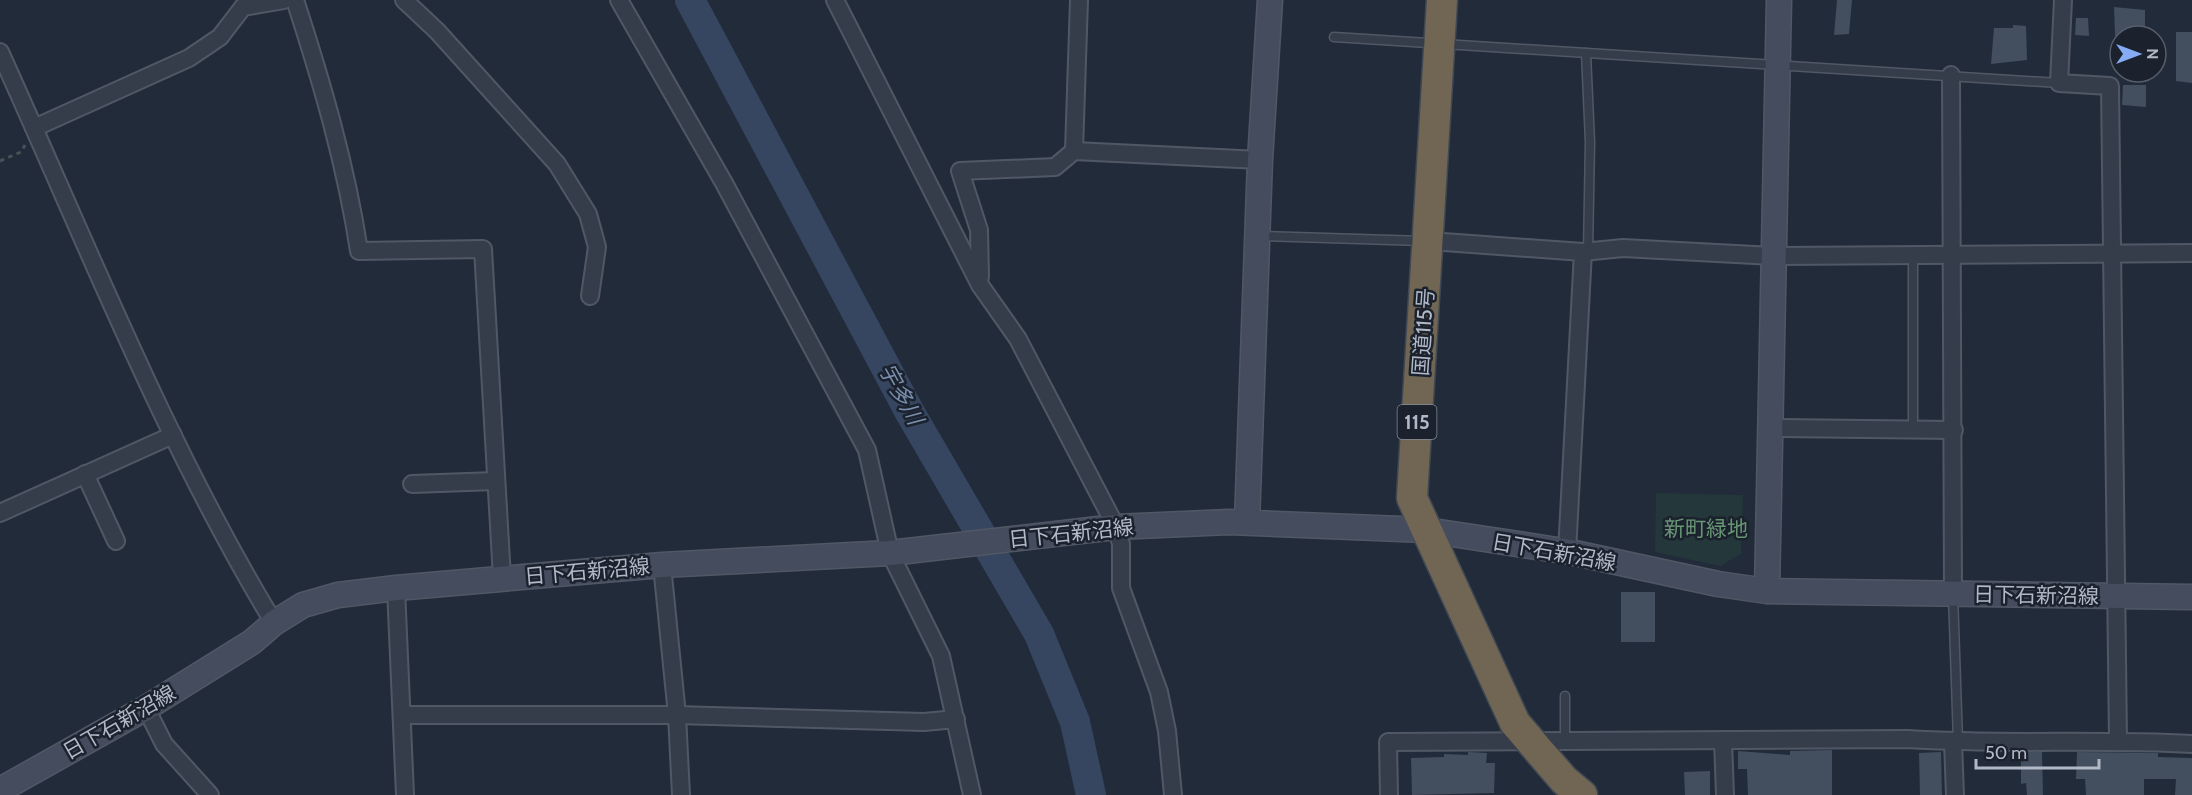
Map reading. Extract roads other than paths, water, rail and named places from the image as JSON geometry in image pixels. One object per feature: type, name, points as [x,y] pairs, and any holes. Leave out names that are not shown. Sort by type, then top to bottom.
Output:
[{"type":"highway","name":"国道115号","points":[[1442,0],[1430,241],[1412,498],[1515,723],[1564,780],[1582,795]]},
{"type":"main road","points":[[1247,522],[1260,160],[1270,0]]},
{"type":"main road","points":[[1767,591],[1779,0]]},
{"type":"main road","name":"日下石新沼線","points":[[0,790],[146,708],[252,642],[303,605],[338,595],[502,578],[662,565],[902,552],[1111,528],[1247,522],[1426,530],[1567,552],[1718,584],[1767,591],[2192,597]]},
{"type":"street","points":[[34,128],[189,58],[220,37],[242,3],[284,0]]},
{"type":"street","points":[[296,0],[329,105],[351,199],[359,251],[483,249],[502,578]]},
{"type":"street","points":[[404,0],[437,31],[556,164],[588,214],[597,247],[590,296]]},
{"type":"street","points":[[618,0],[724,183],[867,450],[941,656],[972,795]]},
{"type":"street","points":[[835,0],[980,285],[1017,339],[1121,544],[1121,588],[1159,692],[1167,731],[1173,795]]},
{"type":"street","points":[[1074,150],[1079,0]]},
{"type":"street","points":[[2063,0],[2059,83],[2110,86],[2118,740]]},
{"type":"street","points":[[0,52],[173,435],[229,548],[274,624]]},
{"type":"street","points":[[1951,75],[1953,594]]},
{"type":"street","points":[[980,285],[978,231],[960,171],[1054,167],[1074,150],[1260,160]]},
{"type":"street","points":[[1430,241],[1585,252],[1623,248],[1773,256],[2192,253]]},
{"type":"street","points":[[1567,552],[1585,252]]},
{"type":"street","points":[[1770,428],[1954,430]]},
{"type":"street","points":[[0,513],[173,435]]},
{"type":"street","points":[[85,474],[116,541]]},
{"type":"street","points":[[412,484],[495,481]]},
{"type":"street","points":[[662,565],[681,795]]},
{"type":"street","points":[[396,588],[405,795]]},
{"type":"street","points":[[146,708],[164,744],[210,795]]},
{"type":"street","points":[[402,715],[676,716],[924,722],[956,719]]},
{"type":"street","points":[[1389,795],[1388,742],[1908,738],[1955,742],[2118,740],[2192,744]]},
{"type":"street","points":[[1723,740],[1725,795]]},
{"type":"street","points":[[1954,795],[1955,742]]},
{"type":"lane","points":[[1334,37],[2059,83]]},
{"type":"lane","points":[[1585,252],[1590,142],[1586,53]]},
{"type":"lane","points":[[1257,236],[1430,241]]},
{"type":"lane","points":[[1913,255],[1913,430]]},
{"type":"lane","points":[[1953,594],[1955,742]]},
{"type":"lane","points":[[1565,696],[1565,742]]},
{"type":"waterway","name":"宇多川","points":[[690,0],[909,411],[1039,634],[1075,722],[1091,795]]},
{"type":"park label","name":"新町緑地","points":[[1706,528]]}]
